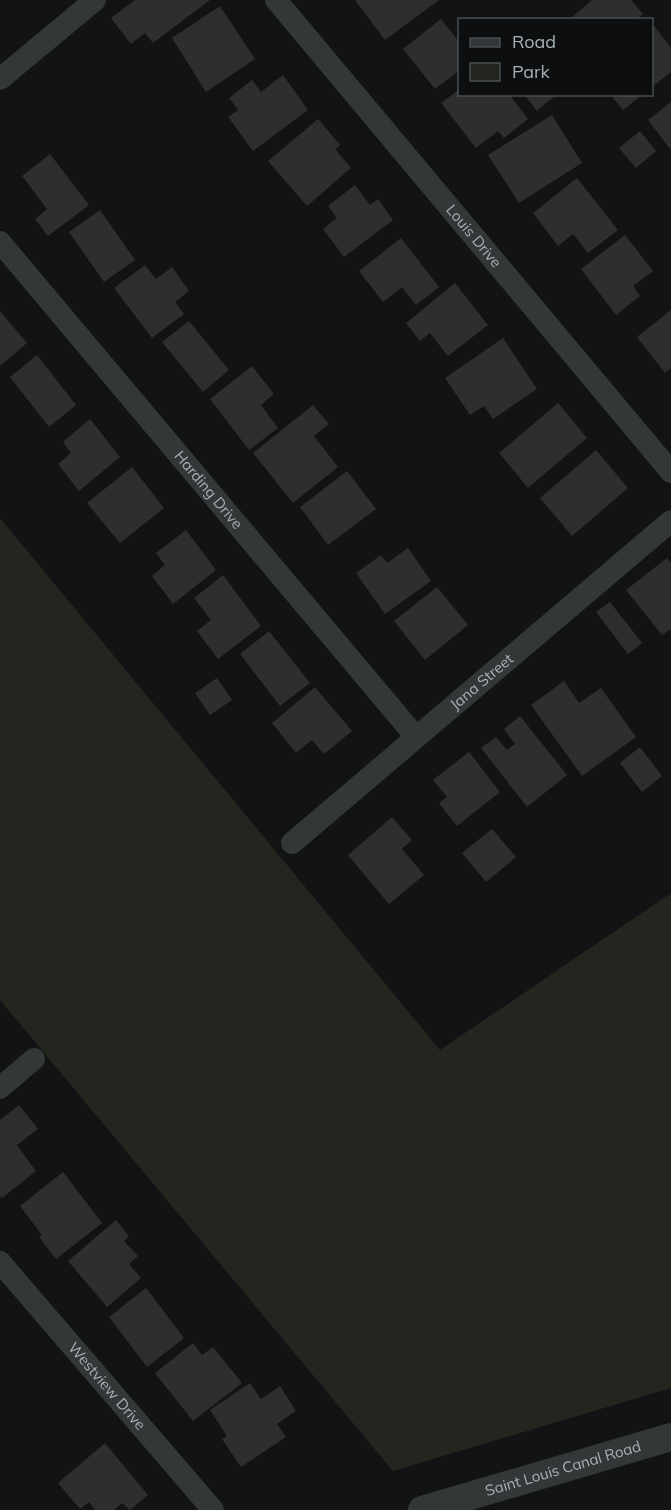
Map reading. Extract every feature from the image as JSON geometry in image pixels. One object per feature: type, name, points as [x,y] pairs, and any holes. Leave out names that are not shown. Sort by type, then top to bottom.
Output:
[{"type":"street","points":[[0,79],[95,0]]},
{"type":"street","name":"Louis Drive","points":[[276,0],[671,472]]},
{"type":"street","name":"Harding Drive","points":[[0,242],[416,737]]},
{"type":"street","name":"Jana Street","points":[[292,843],[671,521]]},
{"type":"street","points":[[0,1088],[34,1059]]},
{"type":"street","name":"Westview Drive","points":[[0,1262],[213,1510]]},
{"type":"street","name":"Saint Louis Canal Road","points":[[422,1510],[671,1437]]},
{"type":"green space","points":[[0,518],[440,1050],[671,893],[671,1388],[393,1471],[0,1000]]},
{"type":"building","points":[[135,0],[210,0],[153,43],[145,33],[131,44],[111,18]]},
{"type":"building","points":[[355,0],[439,0],[385,40]]},
{"type":"building","points":[[592,0],[631,0],[643,14],[638,18],[571,18]]},
{"type":"building","points":[[220,6],[255,59],[206,92],[172,38]]},
{"type":"building","points":[[441,19],[458,40],[458,72],[435,89],[403,49]]},
{"type":"building","points":[[653,24],[671,48],[671,72],[653,86]]},
{"type":"building","points":[[283,75],[308,110],[253,151],[228,117],[238,110],[229,98],[252,80],[261,92]]},
{"type":"building","points":[[458,90],[458,96],[511,96],[528,119],[504,138],[498,131],[476,148],[441,103]]},
{"type":"building","points":[[526,96],[555,96],[537,111]]},
{"type":"building","points":[[612,96],[640,96],[623,110]]},
{"type":"building","points":[[671,102],[671,148],[670,149],[648,120]]},
{"type":"building","points":[[552,115],[582,163],[519,203],[488,155]]},
{"type":"building","points":[[318,119],[340,145],[335,149],[351,168],[307,206],[268,161]]},
{"type":"building","points":[[640,131],[656,151],[636,168],[619,148]]},
{"type":"building","points":[[50,154],[89,205],[48,236],[35,219],[47,209],[22,176]]},
{"type":"building","points":[[577,178],[618,230],[588,253],[573,234],[558,246],[533,213]]},
{"type":"building","points":[[355,185],[370,205],[378,199],[393,220],[344,257],[323,229],[337,218],[328,206]]},
{"type":"building","points":[[100,210],[135,260],[104,282],[69,232]]},
{"type":"building","points":[[625,235],[653,271],[633,286],[640,296],[616,315],[581,269]]},
{"type":"building","points":[[401,238],[439,287],[416,305],[402,287],[383,302],[359,271]]},
{"type":"building","points":[[145,265],[156,279],[172,267],[189,291],[175,302],[184,314],[152,338],[114,288]]},
{"type":"building","points":[[455,283],[488,325],[448,356],[430,333],[420,341],[406,323]]},
{"type":"building","points":[[671,310],[671,368],[665,373],[637,337]]},
{"type":"building","points":[[0,311],[27,343],[0,366]]},
{"type":"building","points":[[189,321],[229,370],[203,392],[162,342]]},
{"type":"building","points":[[503,338],[537,389],[493,419],[484,406],[470,415],[445,378]]},
{"type":"building","points":[[37,355],[76,405],[49,427],[10,377]]},
{"type":"building","points":[[252,366],[274,394],[261,405],[278,428],[249,450],[210,399]]},
{"type":"building","points":[[558,403],[587,438],[528,488],[499,453]]},
{"type":"building","points":[[313,405],[329,424],[314,436],[338,467],[293,503],[253,453]]},
{"type":"building","points":[[90,419],[120,457],[79,491],[58,464],[71,453],[63,442]]},
{"type":"building","points":[[596,450],[628,488],[572,536],[540,498]]},
{"type":"building","points":[[132,467],[164,508],[120,543],[87,503]]},
{"type":"building","points":[[347,471],[376,509],[328,545],[300,507]]},
{"type":"building","points":[[186,530],[216,570],[173,604],[152,576],[165,565],[156,553]]},
{"type":"building","points":[[408,548],[431,581],[385,614],[356,573],[381,555],[387,563]]},
{"type":"building","points":[[667,558],[671,563],[671,629],[662,635],[626,590]]},
{"type":"building","points":[[223,575],[261,626],[218,659],[197,631],[211,620],[194,598]]},
{"type":"building","points":[[437,587],[468,625],[425,660],[394,621]]},
{"type":"building","points":[[610,602],[642,643],[628,654],[596,612]]},
{"type":"building","points":[[269,631],[310,683],[280,706],[240,654]]},
{"type":"building","points":[[217,678],[232,700],[210,715],[195,693]]},
{"type":"building","points":[[564,681],[579,703],[601,688],[636,737],[582,776],[531,705]]},
{"type":"building","points":[[315,687],[352,731],[324,754],[312,740],[296,753],[272,723]]},
{"type":"building","points":[[520,716],[567,775],[527,807],[481,748],[496,737],[507,750],[515,744],[504,729]]},
{"type":"building","points":[[640,747],[662,776],[642,792],[620,763]]},
{"type":"building","points":[[469,752],[500,792],[457,826],[439,803],[447,797],[433,780]]},
{"type":"building","points":[[392,817],[412,840],[402,849],[424,875],[389,904],[348,855]]},
{"type":"building","points":[[492,829],[516,857],[486,882],[462,853]]},
{"type":"building","points":[[19,1105],[38,1129],[17,1145],[36,1171],[2,1198],[0,1196],[0,1120]]},
{"type":"building","points":[[63,1172],[102,1223],[56,1259],[39,1237],[42,1235],[20,1206]]},
{"type":"building","points":[[116,1220],[129,1236],[124,1241],[138,1256],[129,1264],[141,1278],[107,1307],[68,1261]]},
{"type":"building","points":[[146,1288],[184,1338],[147,1367],[109,1317]]},
{"type":"building","points":[[193,1343],[202,1355],[213,1347],[242,1383],[193,1421],[155,1373]]},
{"type":"building","points":[[250,1383],[261,1399],[280,1386],[296,1411],[277,1424],[286,1437],[241,1467],[222,1439],[227,1436],[210,1410]]},
{"type":"building","points":[[105,1443],[148,1495],[130,1510],[122,1503],[114,1510],[95,1510],[89,1502],[80,1509],[58,1483]]}]
